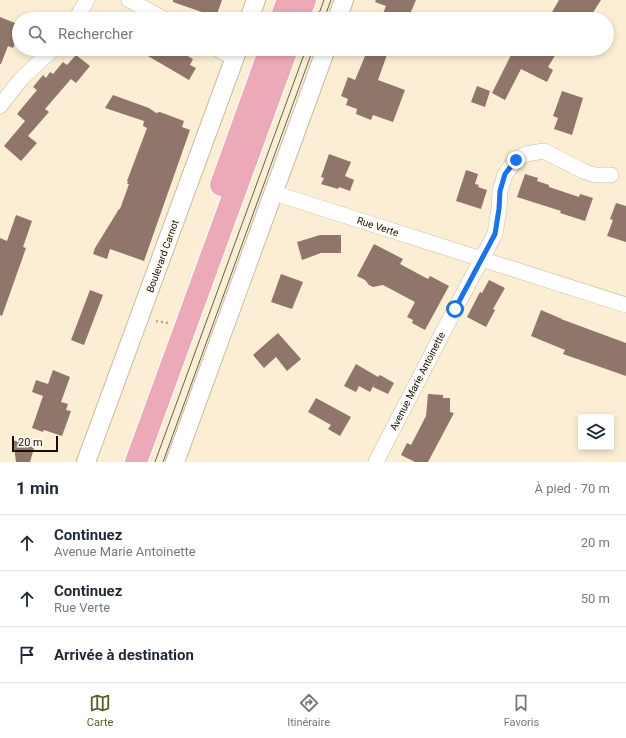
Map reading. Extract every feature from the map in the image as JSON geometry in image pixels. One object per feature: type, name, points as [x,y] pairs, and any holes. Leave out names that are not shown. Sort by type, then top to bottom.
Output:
[{"type":"main road","points":[[284,12],[288,0]]},
{"type":"main road","points":[[301,12],[305,0]]},
{"type":"main road","points":[[122,462],[164,323],[267,56]]},
{"type":"main road","points":[[136,462],[284,56]]},
{"type":"street","points":[[80,12],[87,0]]},
{"type":"street","points":[[130,0],[151,12]]},
{"type":"street","points":[[252,12],[256,0]]},
{"type":"street","points":[[340,12],[344,0]]},
{"type":"street","points":[[0,106],[21,79],[46,56]]},
{"type":"street","name":"Boulevard Carnot","points":[[86,462],[236,56]]},
{"type":"street","points":[[175,462],[323,56]]},
{"type":"street","points":[[481,258],[495,234],[500,191],[505,174],[516,160],[526,154],[544,151],[582,172],[596,175],[611,175]]},
{"type":"street","name":"Rue Verte","points":[[274,193],[626,305]]},
{"type":"street","name":"Avenue Marie Antoinette","points":[[376,462],[481,258]]},
{"type":"building","points":[[173,0],[222,0],[218,12],[202,12],[173,2]]},
{"type":"building","points":[[376,0],[416,0],[411,12],[384,12],[386,6],[375,2]]},
{"type":"building","points":[[559,0],[601,0],[593,12],[552,12]]},
{"type":"building","points":[[0,17],[12,22],[12,48],[8,46],[0,64]]},
{"type":"building","points":[[75,56],[77,56],[90,66],[76,83],[71,79],[45,109],[49,112],[28,136],[37,143],[21,161],[4,146],[25,121],[17,114],[37,90],[33,87],[43,75],[46,78],[50,72],[53,74],[63,62],[67,65]]},
{"type":"building","points":[[148,56],[188,56],[193,59],[190,65],[196,68],[189,80]]},
{"type":"building","points":[[365,56],[387,56],[378,80],[405,90],[393,122],[373,115],[371,120],[356,114],[357,109],[346,105],[348,99],[341,96],[348,77],[355,80]]},
{"type":"building","points":[[510,56],[555,56],[548,67],[553,70],[547,82],[521,69],[505,100],[492,93]]},
{"type":"building","points":[[477,86],[490,91],[485,107],[471,102]]},
{"type":"building","points":[[562,91],[583,98],[572,135],[554,129],[558,118],[553,116]]},
{"type":"building","points":[[113,95],[149,108],[156,113],[160,112],[184,121],[182,127],[190,130],[144,261],[110,249],[107,259],[93,254],[95,248],[120,209],[129,184],[127,184],[127,181],[147,128],[143,126],[144,121],[105,108]]},
{"type":"building","points":[[329,154],[351,162],[345,176],[354,180],[350,191],[339,187],[338,189],[321,184],[324,178],[321,177]]},
{"type":"building","points":[[466,170],[478,174],[475,184],[479,185],[478,187],[487,190],[481,209],[456,201]]},
{"type":"building","points":[[525,174],[538,178],[537,181],[549,185],[549,187],[579,197],[580,194],[593,198],[585,221],[560,213],[561,211],[517,197]]},
{"type":"building","points":[[616,203],[626,206],[626,242],[607,236],[613,220],[610,219]]},
{"type":"building","points":[[16,215],[32,221],[23,247],[26,248],[2,316],[0,315],[0,238],[7,241]]},
{"type":"building","points":[[320,235],[341,235],[341,253],[321,253],[302,260],[297,242]]},
{"type":"building","points":[[374,244],[403,259],[400,264],[428,279],[430,276],[449,286],[425,330],[412,323],[413,320],[407,317],[415,302],[383,285],[373,287],[365,280],[357,276]]},
{"type":"building","points":[[281,274],[303,282],[292,309],[271,302]]},
{"type":"building","points":[[489,280],[505,288],[493,309],[495,310],[486,327],[467,317],[480,292],[482,293]]},
{"type":"building","points":[[90,290],[103,295],[84,345],[71,340]]},
{"type":"building","points":[[541,310],[626,343],[626,376],[563,354],[565,350],[531,336]]},
{"type":"building","points":[[278,333],[301,359],[287,371],[276,357],[264,368],[253,355]]},
{"type":"building","points":[[356,364],[378,377],[380,375],[394,383],[388,394],[373,387],[376,381],[370,392],[359,386],[356,392],[344,386]]},
{"type":"building","points":[[53,370],[70,377],[61,402],[68,404],[66,410],[71,411],[62,436],[32,428],[43,396],[32,392],[36,380],[48,384]]},
{"type":"building","points":[[428,394],[443,395],[443,398],[450,398],[450,412],[454,413],[428,462],[415,462],[401,455],[407,443],[411,445],[426,416]]},
{"type":"building","points":[[316,398],[351,417],[340,436],[328,429],[331,425],[308,412]]},
{"type":"building","points":[[13,440],[34,448],[30,462],[16,462]]},
{"type":"tram line","points":[[320,12],[324,0]]},
{"type":"tram line","points":[[327,12],[331,0]]},
{"type":"tram line","points":[[155,462],[303,56]]},
{"type":"tram line","points":[[163,462],[310,56]]},
{"type":"route","points":[[455,309],[495,234],[500,191],[505,174],[516,160]]}]
